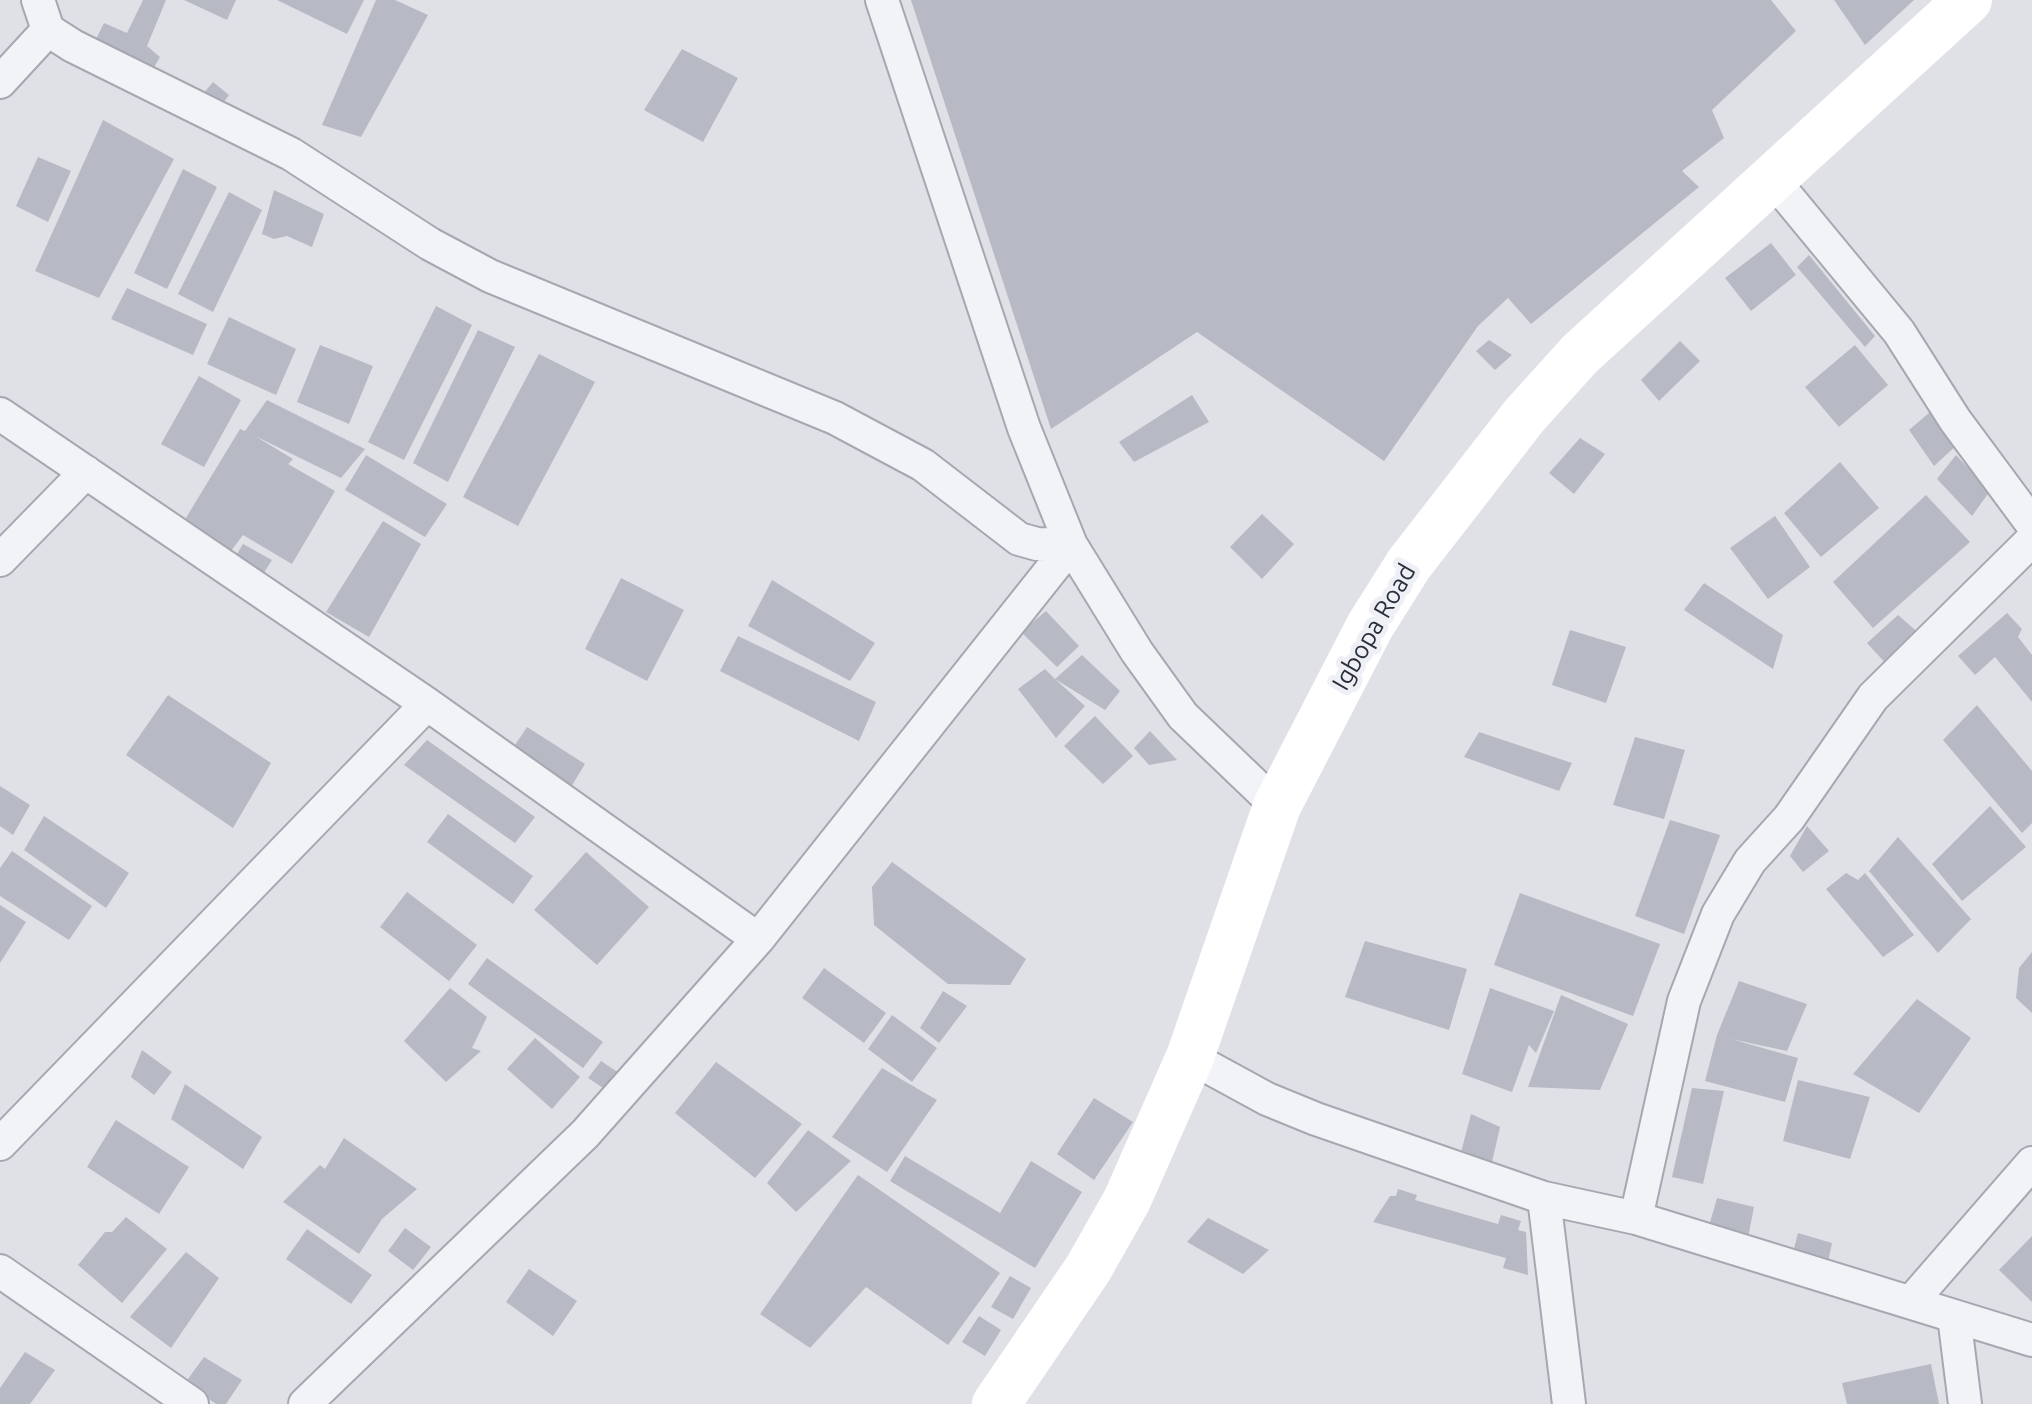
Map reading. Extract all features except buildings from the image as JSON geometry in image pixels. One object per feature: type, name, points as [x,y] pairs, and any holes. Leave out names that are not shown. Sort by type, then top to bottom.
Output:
[{"type":"street","points":[[882,0],[1024,428],[1071,545],[1137,652],[1183,716],[1277,806]]},
{"type":"street","name":"Igbopa Road","points":[[996,1404],[1098,1252],[1126,1200],[1190,1057],[1277,806],[1370,626],[1409,564],[1524,416],[1580,354],[1968,0]]},
{"type":"street","points":[[0,82],[43,15],[73,46],[292,154],[430,244],[490,276],[835,418],[923,465],[1020,539],[1071,545]]},
{"type":"street","points":[[1771,176],[1899,332],[1955,420],[2032,524]]},
{"type":"street","points":[[0,414],[427,704],[758,939]]},
{"type":"street","points":[[0,560],[86,472]]},
{"type":"street","points":[[1636,1218],[1684,1002],[1718,914],[1750,861],[1790,818],[1873,697],[2032,540]]},
{"type":"street","points":[[305,1404],[584,1134],[758,939],[1071,545]]},
{"type":"street","points":[[0,1144],[427,704]]},
{"type":"street","points":[[1190,1057],[1267,1099],[1316,1119],[1544,1198],[1636,1218],[2032,1340]]},
{"type":"street","points":[[1911,1302],[2032,1163]]},
{"type":"street","points":[[1544,1198],[1570,1404]]},
{"type":"street","points":[[0,1271],[192,1404]]},
{"type":"street","points":[[1954,1316],[1965,1404]]}]
